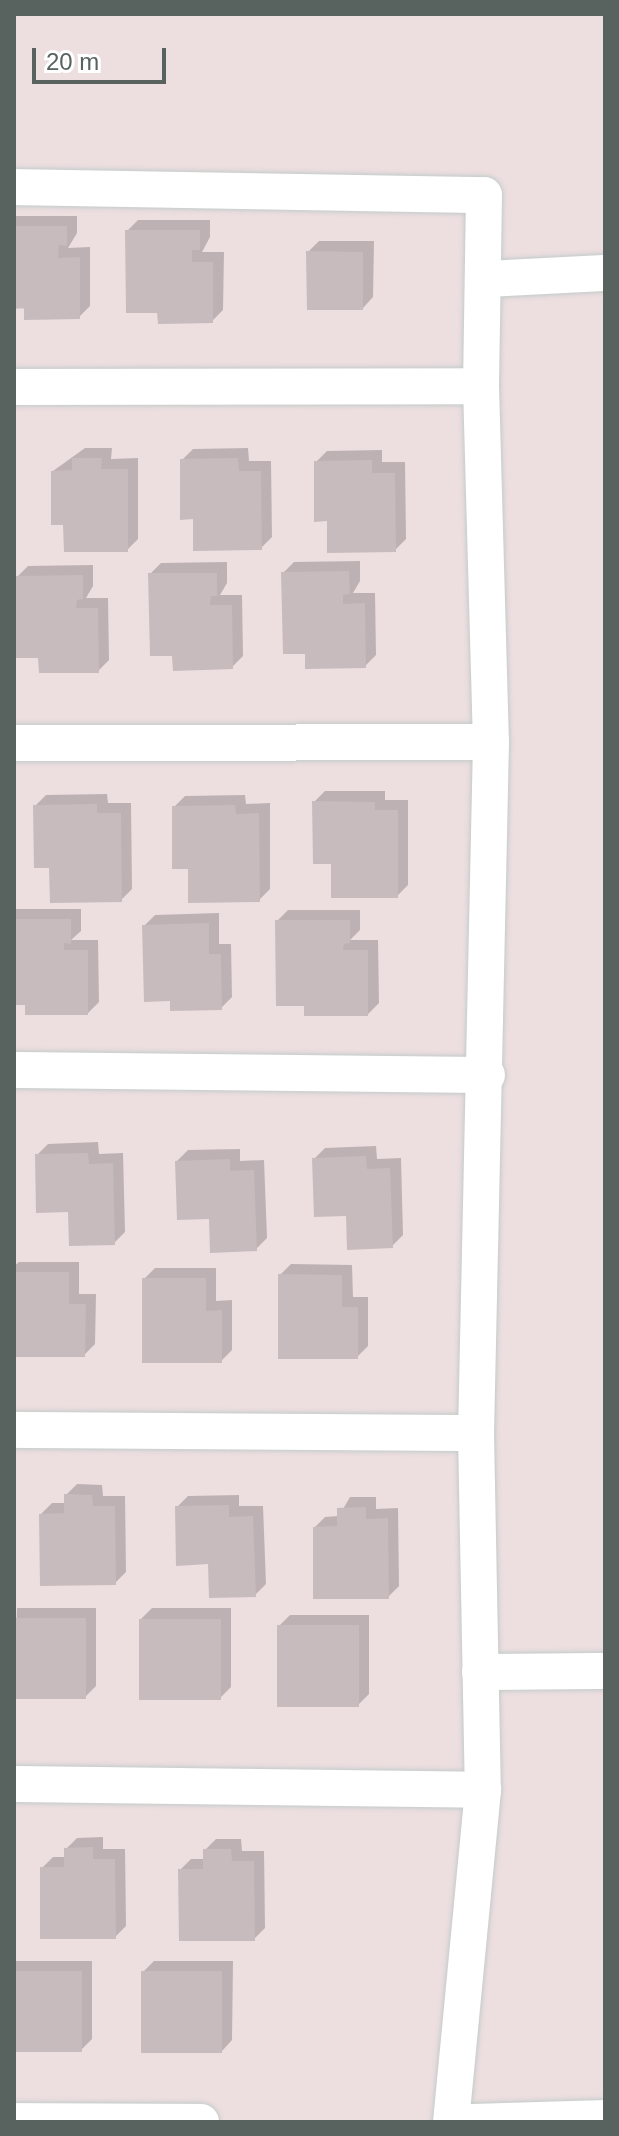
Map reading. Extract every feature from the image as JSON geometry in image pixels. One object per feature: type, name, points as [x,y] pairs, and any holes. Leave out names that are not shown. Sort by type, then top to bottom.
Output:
[{"type":"street","points":[[14,187],[484,195],[481,386],[491,742],[487,1075],[476,1433],[483,1790],[451,2122]]},
{"type":"street","points":[[485,279],[605,273]]},
{"type":"street","points":[[14,387],[481,386]]},
{"type":"street","points":[[14,743],[491,742]]},
{"type":"street","points":[[14,1070],[487,1075]]},
{"type":"street","points":[[14,1430],[476,1433]]},
{"type":"street","points":[[480,1672],[605,1671]]},
{"type":"street","points":[[14,1784],[483,1790]]},
{"type":"street","points":[[473,2122],[605,2118]]},
{"type":"street","points":[[14,2121],[201,2122]]},
{"type":"building","points":[[14,226],[67,226],[67,246],[59,245],[58,258],[80,257],[80,319],[24,320],[24,308],[14,309]]},
{"type":"building","points":[[125,230],[200,230],[200,250],[192,250],[192,262],[213,262],[213,323],[158,324],[157,313],[126,313]]},
{"type":"building","points":[[306,251],[363,252],[363,310],[307,310]]},
{"type":"building","points":[[72,458],[102,458],[101,469],[128,469],[128,552],[64,552],[63,525],[51,525],[51,471],[72,470]]},
{"type":"building","points":[[238,458],[239,471],[261,471],[262,550],[193,551],[193,519],[180,520],[180,459]]},
{"type":"building","points":[[372,460],[372,473],[395,473],[396,552],[327,553],[327,521],[314,522],[314,461]]},
{"type":"building","points":[[349,571],[350,594],[343,595],[343,604],[365,603],[366,668],[305,669],[305,654],[283,654],[281,572]]},
{"type":"building","points":[[148,573],[217,573],[217,596],[211,596],[210,605],[232,605],[233,669],[173,671],[172,656],[150,656]]},
{"type":"building","points":[[83,575],[83,599],[77,600],[76,608],[98,608],[99,673],[39,673],[38,658],[16,658],[15,576]]},
{"type":"building","points":[[312,801],[375,802],[375,810],[398,810],[398,898],[331,898],[331,864],[313,864]]},
{"type":"building","points":[[97,804],[97,813],[121,813],[122,902],[50,903],[49,868],[34,868],[33,805]]},
{"type":"building","points":[[235,805],[236,814],[259,813],[260,902],[188,903],[188,869],[172,869],[172,806]]},
{"type":"building","points":[[14,919],[71,919],[71,944],[64,943],[64,950],[88,950],[88,1015],[25,1015],[25,1005],[14,1005]]},
{"type":"building","points":[[275,920],[350,920],[350,943],[344,944],[343,950],[368,950],[368,1016],[304,1016],[304,1006],[276,1006]]},
{"type":"building","points":[[209,923],[209,954],[221,954],[222,1010],[170,1011],[170,1001],[144,1002],[142,925]]},
{"type":"building","points":[[88,1153],[89,1164],[113,1163],[115,1245],[69,1246],[68,1212],[36,1213],[35,1154]]},
{"type":"building","points":[[366,1156],[367,1169],[390,1168],[393,1248],[347,1250],[346,1216],[314,1217],[312,1158]]},
{"type":"building","points":[[230,1159],[230,1171],[254,1170],[257,1251],[210,1253],[209,1219],[177,1220],[175,1161]]},
{"type":"building","points":[[14,1272],[69,1272],[69,1304],[86,1304],[85,1357],[14,1357]]},
{"type":"building","points":[[278,1274],[342,1275],[342,1307],[358,1307],[358,1359],[278,1359]]},
{"type":"building","points":[[142,1278],[206,1278],[206,1311],[222,1310],[222,1363],[142,1363]]},
{"type":"building","points":[[64,1494],[92,1495],[93,1506],[115,1506],[116,1585],[40,1586],[39,1514],[64,1513]]},
{"type":"building","points":[[229,1505],[229,1517],[253,1516],[256,1597],[209,1598],[208,1564],[176,1566],[175,1506]]},
{"type":"building","points":[[366,1507],[366,1519],[388,1518],[389,1599],[313,1599],[313,1527],[337,1526],[337,1508]]},
{"type":"building","points":[[14,1618],[86,1618],[86,1699],[14,1699]]},
{"type":"building","points":[[139,1619],[221,1619],[221,1700],[139,1700]]},
{"type":"building","points":[[277,1625],[359,1625],[359,1707],[277,1707]]},
{"type":"building","points":[[93,1847],[93,1859],[115,1859],[116,1939],[40,1939],[40,1867],[64,1867],[64,1848]]},
{"type":"building","points":[[203,1849],[231,1849],[232,1861],[254,1861],[255,1941],[179,1941],[178,1869],[203,1869]]},
{"type":"building","points":[[14,1971],[82,1971],[82,2052],[14,2052]]},
{"type":"building","points":[[141,1971],[222,1971],[222,2053],[141,2053]]}]
